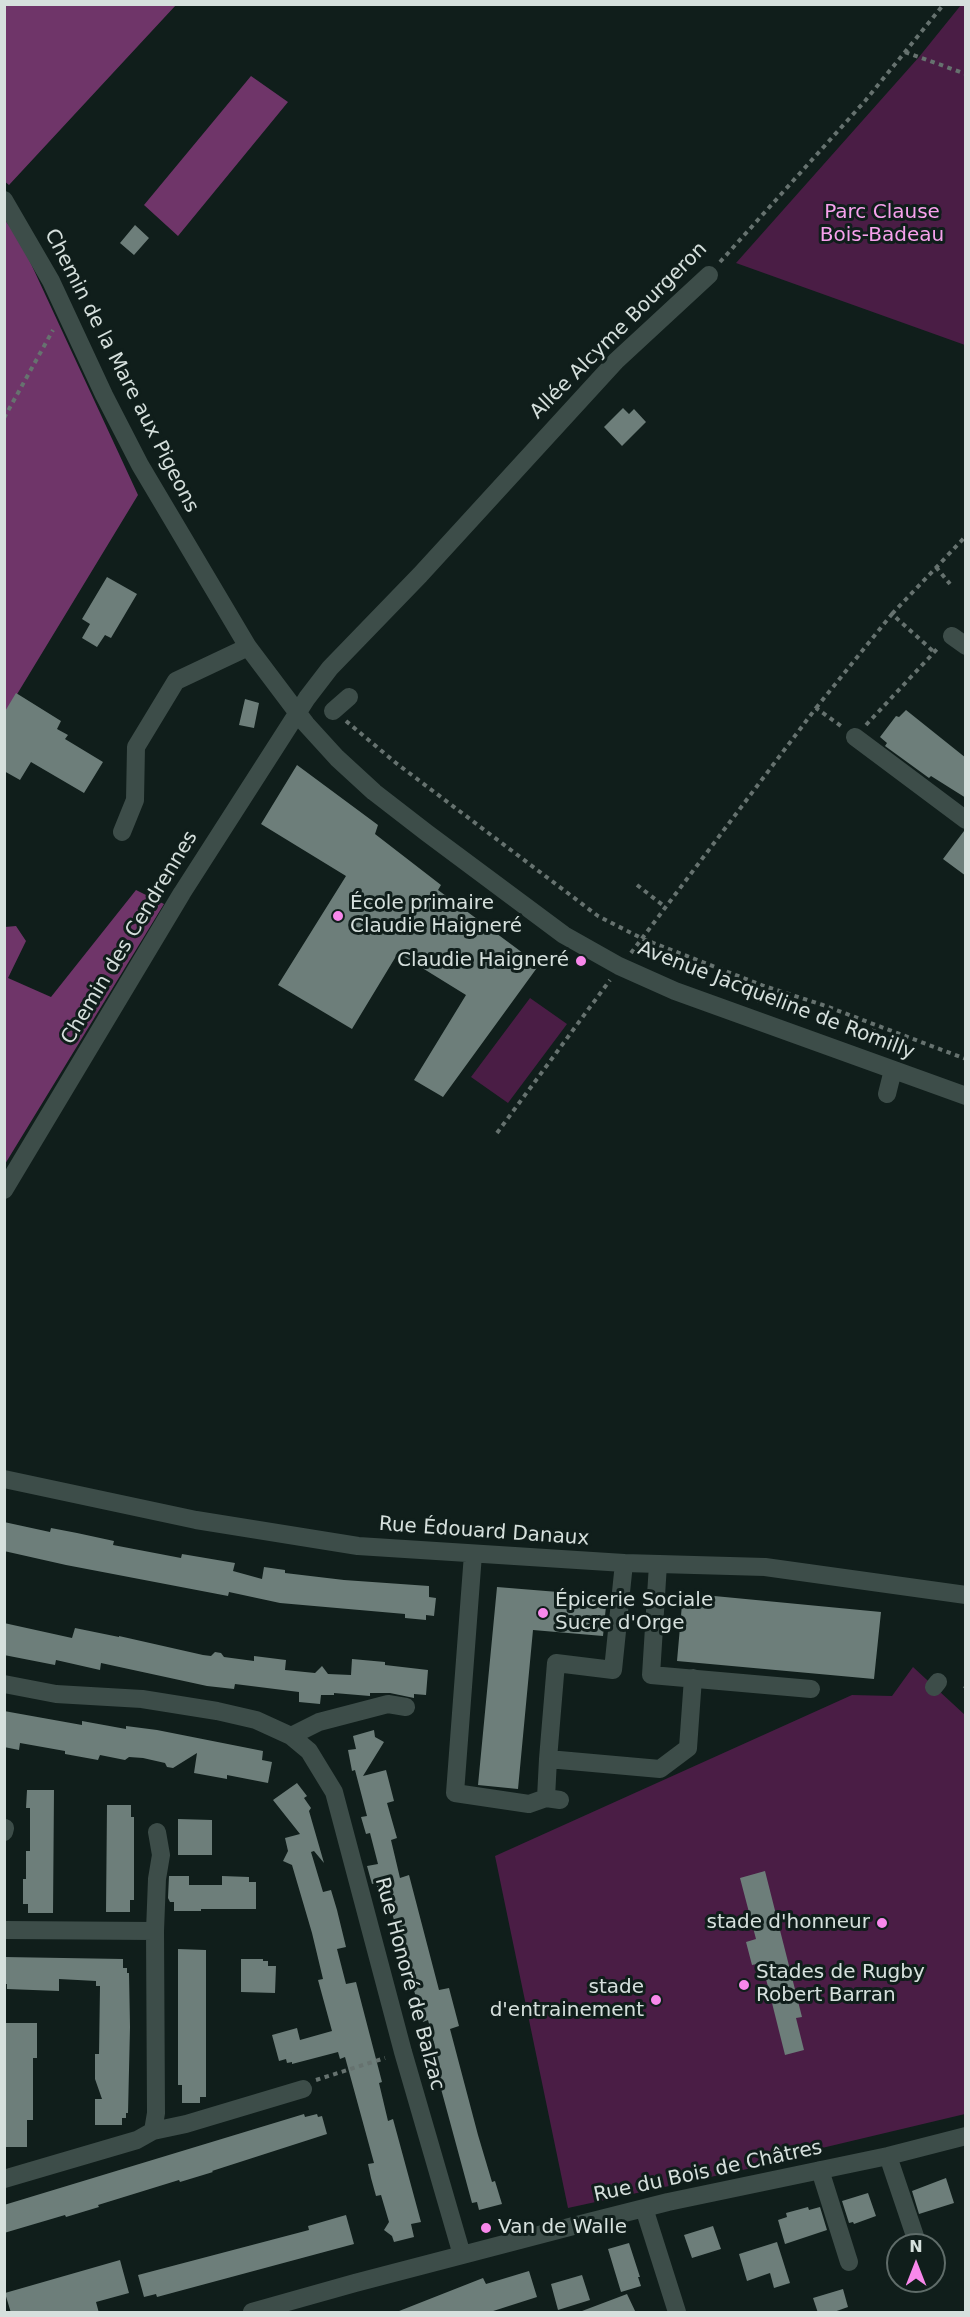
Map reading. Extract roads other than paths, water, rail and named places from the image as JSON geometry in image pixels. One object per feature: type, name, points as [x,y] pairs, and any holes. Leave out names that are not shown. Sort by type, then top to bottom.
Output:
[{"type":"street","name":"Chemin de la Mare aux Pigeons","points":[[4,200],[51,281],[104,395],[140,465],[248,646],[299,712]]},
{"type":"street","name":"Allée Alcyme Bourgeron","points":[[299,712],[330,669],[616,361],[709,275]]},
{"type":"street","points":[[122,832],[135,800],[136,747],[176,681],[248,646]]},
{"type":"street","points":[[333,711],[349,697]]},
{"type":"street","name":"Avenue Jacqueline de Romilly","points":[[299,712],[306,724],[337,758],[374,792],[564,935],[619,966],[675,991],[966,1096]]},
{"type":"street","name":"Chemin des Cendrennes","points":[[4,1191],[182,893],[299,712]]},
{"type":"street","points":[[855,737],[966,820]]},
{"type":"street","points":[[887,1094],[893,1070]]},
{"type":"street","name":"Rue Édouard Danaux","points":[[4,1479],[196,1520],[358,1546],[624,1563],[765,1567],[966,1595]]},
{"type":"street","points":[[473,1554],[455,1793],[529,1804],[553,1799],[548,1759],[556,1663],[613,1670],[624,1563]]},
{"type":"street","points":[[658,1564],[651,1675],[811,1689]]},
{"type":"street","points":[[548,1759],[660,1769],[688,1748],[693,1678]]},
{"type":"street","name":"Rue Honoré de Balzac","points":[[4,1684],[56,1694],[183,1704],[255,1720],[291,1736],[309,1750],[334,1792],[403,2052],[462,2255]]},
{"type":"street","points":[[291,1736],[319,1722],[388,1704],[406,1707]]},
{"type":"street","points":[[153,2131],[156,2113],[155,1931],[157,1879],[161,1855],[157,1833]]},
{"type":"street","points":[[4,1930],[155,1931]]},
{"type":"street","points":[[4,2179],[137,2140],[153,2131],[186,2124],[303,2089]]},
{"type":"street","name":"Rue du Bois de Châtres","points":[[252,2313],[644,2208],[888,2156],[966,2136]]},
{"type":"street","points":[[888,2156],[914,2233]]},
{"type":"street","points":[[820,2170],[849,2262]]},
{"type":"street","points":[[644,2208],[677,2313]]},
{"type":"place","name":"École primaire Claudie Haigneré","points":[[338,916]]},
{"type":"place","name":"Claudie Haigneré","points":[[581,961]]},
{"type":"place","name":"Épicerie Sociale Sucre d'Orge","points":[[543,1613]]},
{"type":"place","name":"stade d'honneur","points":[[882,1923]]},
{"type":"place","name":"Stades de Rugby Robert Barran","points":[[744,1985]]},
{"type":"place","name":"stade d'entrainement","points":[[656,2000]]},
{"type":"place","name":"Van de Walle","points":[[486,2228]]},
{"type":"park label","name":"Parc Clause Bois-Badeau","points":[[882,224]]}]
